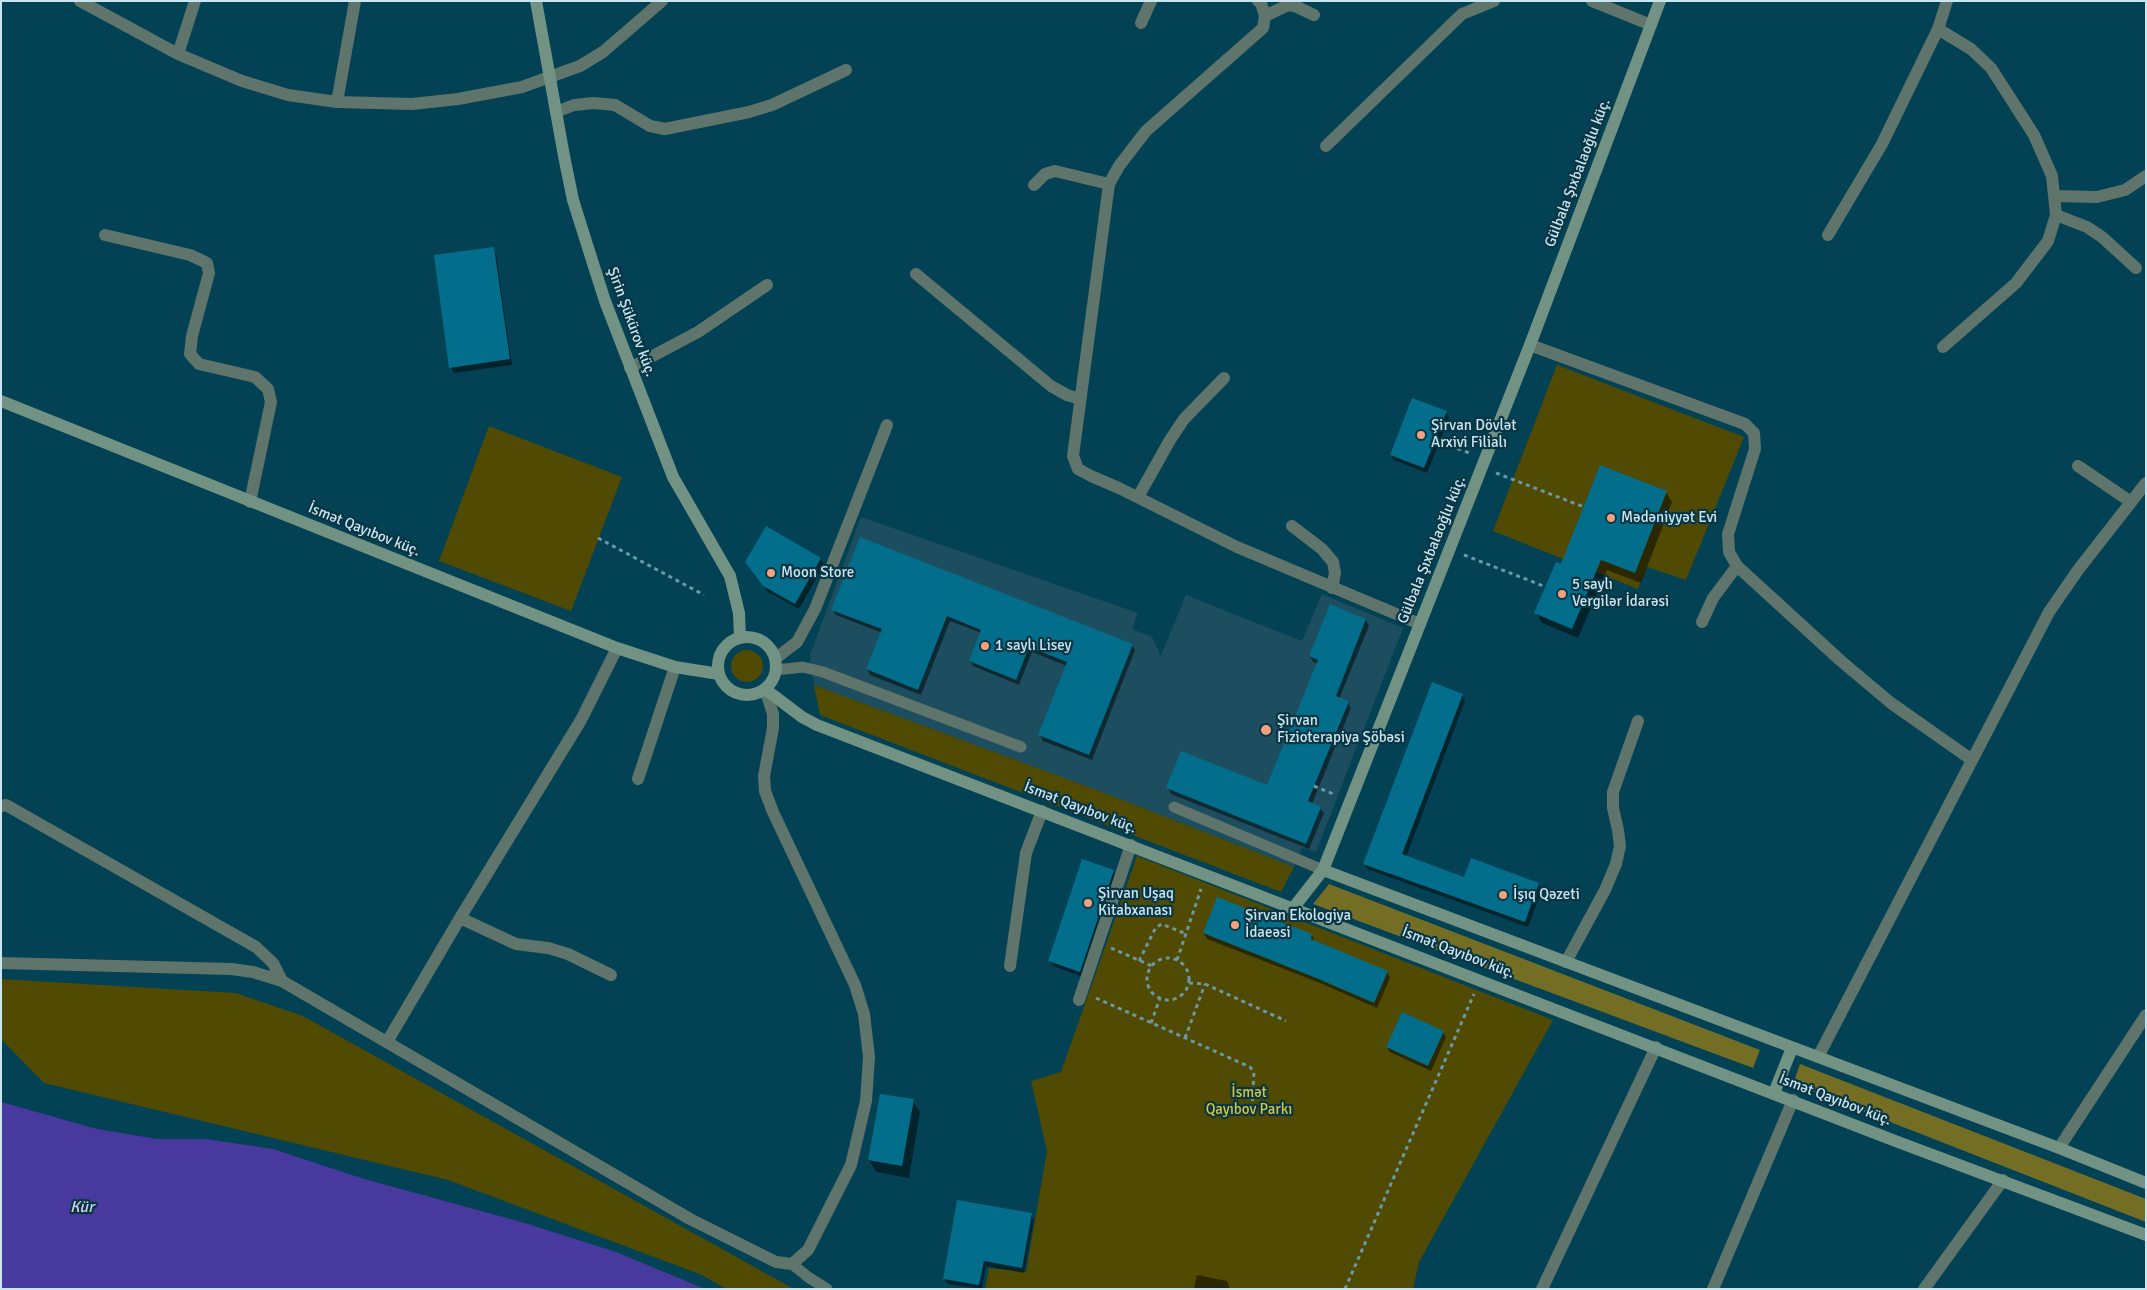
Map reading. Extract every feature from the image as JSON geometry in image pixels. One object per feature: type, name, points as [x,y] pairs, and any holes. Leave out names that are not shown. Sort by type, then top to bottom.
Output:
[{"type":"street","points":[[80,1],[178,54],[242,81],[288,95],[337,102],[412,104],[497,92],[551,78],[580,66],[604,52],[662,1]]},
{"type":"street","points":[[178,54],[195,1]]},
{"type":"street","points":[[337,102],[355,1]]},
{"type":"street","name":"Şirin Şükürov küç.","points":[[536,1],[573,200],[605,301],[672,477],[730,576],[739,614],[740,638]]},
{"type":"street","points":[[1141,23],[1151,1]]},
{"type":"street","points":[[1258,1],[1265,16],[1263,28],[1146,131],[1118,166],[1109,184],[1073,456],[1078,469],[1237,547],[1420,624]]},
{"type":"street","points":[[1326,146],[1462,14],[1494,1]]},
{"type":"street","points":[[1592,1],[1651,25]]},
{"type":"street","name":"Gülbala Şıxbalaoğlu küç.","points":[[1294,907],[1323,870],[1530,346],[1660,1]]},
{"type":"street","points":[[1828,235],[1882,144],[1938,29],[1947,1]]},
{"type":"street","points":[[1265,16],[1288,5],[1314,15]]},
{"type":"street","points":[[1938,29],[1971,49],[1990,68],[2034,136],[2052,176],[2056,215],[2048,241],[2016,284],[1943,347]]},
{"type":"street","points":[[556,112],[574,105],[594,103],[615,105],[650,126],[665,129],[749,112],[772,105],[846,70]]},
{"type":"street","points":[[1034,185],[1045,174],[1055,171],[1109,184]]},
{"type":"street","points":[[2054,196],[2097,197],[2125,190],[2146,176]]},
{"type":"street","points":[[2056,215],[2087,227],[2102,237],[2136,268]]},
{"type":"street","points":[[105,235],[190,255],[207,263],[209,273],[192,336],[190,354],[199,364],[255,377],[268,389],[271,402],[250,502]]},
{"type":"street","points":[[916,274],[1051,386],[1067,395],[1080,399]]},
{"type":"street","points":[[630,368],[698,332],[767,285]]},
{"type":"street","points":[[1530,346],[1745,424],[1754,433],[1755,449],[1728,534],[1729,552],[1737,566],[1842,661],[1892,703],[1972,760]]},
{"type":"street","points":[[1138,497],[1184,419],[1224,378]]},
{"type":"street","name":"İsmət Qayıbov küç.","points":[[1,401],[617,648],[675,667],[719,674]]},
{"type":"street","points":[[776,664],[797,642],[815,609],[887,425]]},
{"type":"street","points":[[2078,466],[2131,502]]},
{"type":"street","points":[[1818,1057],[2049,612],[2078,570],[2146,483]]},
{"type":"street","points":[[1292,526],[1322,549],[1333,562],[1335,573],[1332,588]]},
{"type":"street","points":[[1702,622],[1713,598],[1737,566]]},
{"type":"street","points":[[751,637],[762,641],[771,648],[776,664],[773,681],[765,689],[755,694],[744,695],[732,692],[724,684],[719,674],[718,662],[722,652],[730,643],[740,638],[751,637]]},
{"type":"street","points":[[387,1042],[581,720],[617,648]]},
{"type":"street","points":[[638,779],[675,667]]},
{"type":"street","points":[[1,963],[231,969],[253,972],[282,981],[690,1219],[776,1262],[792,1264],[808,1250],[851,1165],[866,1101],[869,1057],[864,1014],[855,985],[773,812],[765,791],[764,776],[774,714],[765,689]]},
{"type":"street","name":"İsmət Qayıbov küç.","points":[[765,689],[802,717],[817,725],[2146,1235]]},
{"type":"street","points":[[1566,962],[1605,890],[1616,864],[1620,846],[1613,808],[1613,792],[1638,721]]},
{"type":"street","points":[[1,806],[6,805],[256,946],[273,963],[282,981]]},
{"type":"street","points":[[1010,966],[1026,854],[1042,811]]},
{"type":"street","points":[[1080,996],[1131,845]]},
{"type":"street","name":"İsmət Qayıbov küç.","points":[[1323,870],[2059,1148],[2146,1183]]},
{"type":"street","points":[[460,918],[516,944],[548,948],[568,954],[611,975]]},
{"type":"street","points":[[2059,1148],[2146,1014]]},
{"type":"street","points":[[1542,1289],[1656,1047]]},
{"type":"street","points":[[1774,1093],[1792,1048]]},
{"type":"street","points":[[1713,1289],[1793,1100]]},
{"type":"street","points":[[1924,1289],[2003,1180]]},
{"type":"lane","points":[[776,664],[803,667],[823,672],[1021,747]]},
{"type":"lane","points":[[1174,807],[1323,870]]},
{"type":"lane","points":[[792,1264],[827,1289]]},
{"type":"path","points":[[1435,440],[1584,507]]},
{"type":"path","points":[[598,538],[704,595]]},
{"type":"path","points":[[1450,550],[1546,587]]},
{"type":"path","points":[[1314,786],[1350,800]]},
{"type":"path","points":[[1177,960],[1206,874]]},
{"type":"path","points":[[1139,960],[1156,927],[1162,924],[1186,934]]},
{"type":"path","points":[[1097,943],[1152,966]]},
{"type":"path","points":[[1168,958],[1177,960],[1184,965],[1188,974],[1189,983],[1185,992],[1178,998],[1168,1000],[1160,998],[1152,992],[1148,984],[1148,975],[1152,966],[1159,960],[1168,958]]},
{"type":"path","points":[[1345,1289],[1480,979]]},
{"type":"path","points":[[1189,983],[1205,984],[1286,1020]]},
{"type":"path","points":[[1185,1038],[1205,984]]},
{"type":"path","points":[[1080,996],[1151,1023],[1250,1067],[1254,1072],[1252,1107]]},
{"type":"path","points":[[1151,1023],[1160,998]]},
{"type":"shaded area","points":[[861,517],[1138,613],[1132,629],[1152,637],[1161,656],[1186,595],[1302,641],[1322,594],[1403,628],[1316,852],[1302,848],[1294,867],[1102,792],[814,685],[810,655]]},
{"type":"shaded area","points":[[1329,884],[1760,1050],[1753,1068],[1313,904]]},
{"type":"shaded area","points":[[1800,1064],[2146,1199],[2146,1222],[1793,1084]]},
{"type":"green space","points":[[1557,365],[1744,437],[1686,580],[1647,567],[1638,589],[1493,531]]},
{"type":"green space","points":[[489,426],[622,477],[571,611],[439,561]]},
{"type":"green space","points":[[747,650],[753,651],[758,655],[762,660],[762,672],[758,677],[753,681],[747,682],[741,681],[736,677],[732,672],[731,666],[732,660],[736,655],[741,651]]},
{"type":"green space","points":[[814,685],[1102,792],[1294,867],[1281,892],[820,715]]},
{"type":"green space","name":"İsmət Qayıbov Parkı","points":[[1137,856],[1553,1020],[1419,1262],[1413,1289],[985,1289],[989,1268],[1026,1272],[1047,1151],[1031,1081],[1061,1072]]},
{"type":"green space","points":[[1,979],[236,993],[303,1016],[794,1289],[726,1289],[702,1275],[448,1180],[44,1083],[1,1039]]},
{"type":"water","name":"Kür","points":[[1,1102],[97,1129],[157,1139],[206,1139],[273,1149],[361,1178],[525,1223],[616,1252],[705,1289],[1,1289]]},
{"type":"building","points":[[494,247],[510,359],[449,368],[434,255]]},
{"type":"building","points":[[1412,398],[1447,411],[1424,468],[1390,455]]},
{"type":"building","points":[[1600,465],[1667,491],[1635,573],[1601,560],[1572,629],[1534,613],[1556,562],[1561,564]]},
{"type":"building","points":[[766,526],[821,558],[795,604],[763,586],[745,562]]},
{"type":"building","points":[[860,537],[1133,644],[1089,755],[1038,735],[1067,662],[1029,647],[1016,680],[969,661],[981,630],[947,616],[918,690],[866,669],[882,629],[831,610]]},
{"type":"building","points":[[1330,604],[1366,619],[1336,696],[1349,701],[1308,801],[1321,807],[1306,844],[1166,788],[1181,751],[1267,785],[1318,660],[1309,656]]},
{"type":"building","points":[[1432,682],[1463,694],[1402,854],[1464,877],[1471,858],[1539,883],[1525,922],[1363,864]]},
{"type":"building","points":[[1082,859],[1114,870],[1080,972],[1048,961]]},
{"type":"building","points":[[1217,897],[1312,934],[1311,939],[1388,971],[1374,1003],[1203,933]]},
{"type":"building","points":[[1402,1012],[1444,1031],[1428,1066],[1386,1047]]},
{"type":"building","points":[[880,1094],[914,1099],[902,1166],[868,1160]]},
{"type":"building","points":[[957,1200],[1032,1213],[1022,1268],[984,1261],[979,1285],[943,1279]]},
{"type":"place","name":"Şirvan Dövlət Arxivi Filialı","points":[[1421,435]]},
{"type":"place","name":"Mədəniyyət Evi","points":[[1611,518]]},
{"type":"place","name":"Moon Store","points":[[771,573]]},
{"type":"place","name":"5 saylı Vergilər İdarəsi","points":[[1562,594]]},
{"type":"place","name":"1 saylı Lisey","points":[[985,646]]},
{"type":"place","name":"Şirvan Fizioterapiya Şöbəsi","points":[[1266,730]]},
{"type":"place","name":"İşıq Qəzeti","points":[[1503,895]]},
{"type":"place","name":"Şirvan Uşaq Kitabxanası","points":[[1088,903]]},
{"type":"place","name":"Şirvan Ekologiya İdaeəsi","points":[[1235,925]]}]
